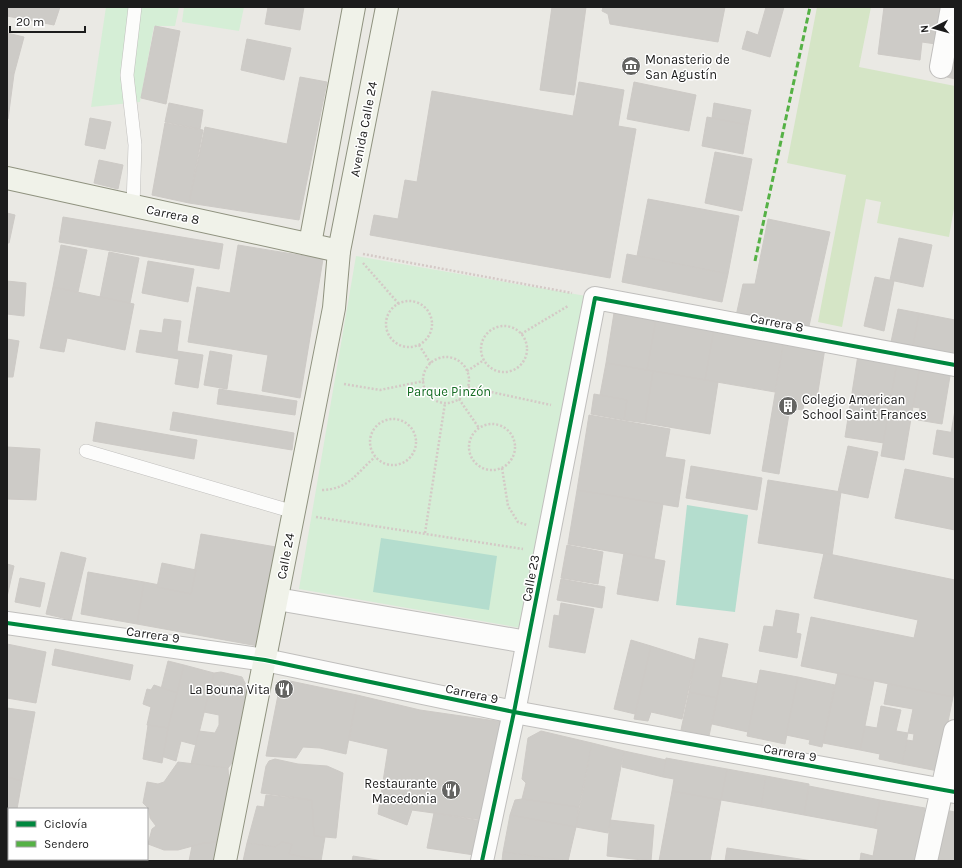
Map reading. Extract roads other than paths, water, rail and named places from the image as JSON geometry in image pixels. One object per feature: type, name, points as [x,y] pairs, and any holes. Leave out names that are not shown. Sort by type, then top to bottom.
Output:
[{"type":"main road","points":[[310,244],[354,7]]},
{"type":"main road","name":"Avenida Calle 24","points":[[345,251],[387,7]]},
{"type":"main road","name":"Carrera 8","points":[[7,178],[345,251]]},
{"type":"main road","name":"Calle 24","points":[[225,861],[345,251]]},
{"type":"street","points":[[941,67],[952,7]]},
{"type":"street","name":"Carrera 8","points":[[591,297],[955,365]]},
{"type":"street","name":"Calle 23","points":[[482,861],[514,712],[573,410],[591,297]]},
{"type":"street","points":[[277,600],[527,642]]},
{"type":"street","name":"Carrera 9","points":[[7,623],[265,660],[514,712],[948,791]]},
{"type":"street","points":[[926,861],[948,791],[955,730]]},
{"type":"lane","points":[[133,206],[134,144],[127,75],[135,7]]},
{"type":"lane","points":[[86,451],[294,512]]},
{"type":"place","name":"Monasterio de San Agustín","points":[[631,66]]},
{"type":"place","name":"Colegio American School Saint Frances","points":[[788,406]]},
{"type":"place","name":"La Bouna Vita","points":[[284,689]]},
{"type":"place","name":"Restaurante Macedonia","points":[[451,790]]},
{"type":"park label","name":"Parque Pinzón","points":[[449,391]]}]
